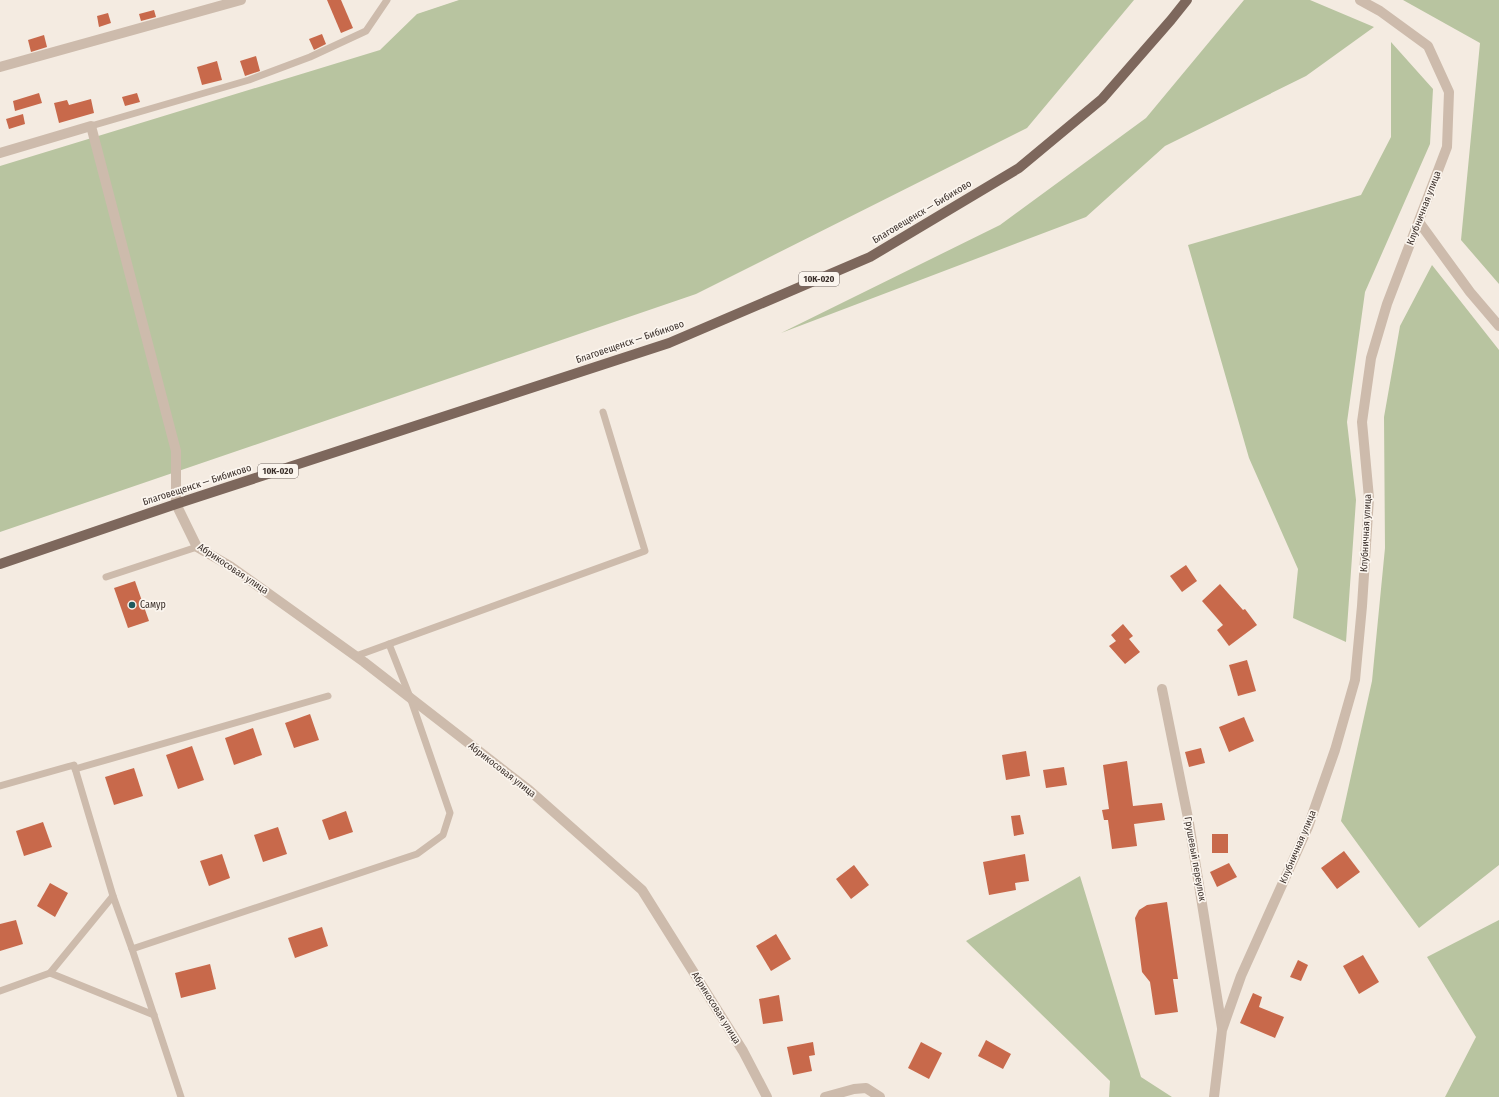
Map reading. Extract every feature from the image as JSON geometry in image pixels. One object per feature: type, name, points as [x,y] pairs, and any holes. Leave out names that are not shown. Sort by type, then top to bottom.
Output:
[{"type":"main road","name":"Благовещенск — Бибиково","points":[[0,564],[176,504],[669,343],[870,257],[1019,168],[1102,99],[1172,20],[1187,0]]},
{"type":"street","points":[[0,67],[241,0]]},
{"type":"street","name":"Клубничная улица","points":[[1214,1097],[1222,1030],[1241,976],[1308,827],[1335,750],[1355,680],[1362,606],[1369,498],[1362,422],[1370,366],[1387,304],[1447,147],[1450,92],[1428,46],[1380,11],[1360,0]]},
{"type":"street","points":[[0,153],[91,126],[176,451],[176,504]]},
{"type":"street","points":[[1419,222],[1470,292],[1499,326]]},
{"type":"street","name":"Абрикосовая улица","points":[[176,504],[197,547],[230,566],[356,656],[529,790],[642,890],[743,1051],[767,1097]]},
{"type":"street","name":"Грушевый переулок","points":[[1162,689],[1189,823],[1222,1030]]},
{"type":"street","points":[[825,1097],[854,1089],[866,1088],[880,1097]]},
{"type":"lane","points":[[91,126],[249,80],[310,57],[366,31],[387,0]]},
{"type":"lane","points":[[356,656],[645,552],[603,412]]},
{"type":"lane","points":[[106,577],[197,547]]},
{"type":"lane","points":[[132,949],[417,854],[443,835],[450,813],[410,698],[389,644]]},
{"type":"lane","points":[[75,769],[328,696]]},
{"type":"lane","points":[[0,786],[74,765],[113,896],[181,1097]]},
{"type":"lane","points":[[0,991],[50,973],[113,896]]},
{"type":"lane","points":[[50,973],[154,1016]]},
{"type":"green space","points":[[459,0],[1134,0],[1027,128],[696,294],[0,532],[0,166],[380,50],[417,14]]},
{"type":"green space","points":[[1244,0],[1310,0],[1374,27],[1306,76],[1165,146],[1086,217],[781,333],[1000,225],[1146,118]]},
{"type":"green space","points":[[1403,0],[1499,0],[1499,284],[1461,240],[1480,43]]},
{"type":"green space","points":[[1391,42],[1433,89],[1430,144],[1365,292],[1347,422],[1356,500],[1346,642],[1293,618],[1298,569],[1249,458],[1188,245],[1361,195],[1391,137]]},
{"type":"green space","points":[[1432,265],[1499,350],[1499,865],[1419,928],[1341,821],[1372,681],[1385,548],[1384,417],[1400,326]]},
{"type":"green space","points":[[1080,876],[1141,1077],[1172,1097],[1109,1097],[1110,1081],[966,941]]},
{"type":"green space","points":[[1499,920],[1499,1097],[1445,1097],[1476,1037],[1427,957]]},
{"type":"building","points":[[327,0],[341,0],[353,28],[341,33]]},
{"type":"building","points":[[154,10],[156,17],[141,21],[139,14]]},
{"type":"building","points":[[108,13],[111,23],[99,27],[97,16]]},
{"type":"building","points":[[322,34],[326,44],[314,50],[309,39]]},
{"type":"building","points":[[44,35],[47,47],[31,52],[28,40]]},
{"type":"building","points":[[256,56],[260,71],[245,76],[240,61]]},
{"type":"building","points":[[217,61],[222,80],[202,85],[197,67]]},
{"type":"building","points":[[39,93],[42,103],[15,111],[13,101]]},
{"type":"building","points":[[137,93],[140,102],[125,106],[122,97]]},
{"type":"building","points":[[91,99],[94,113],[59,123],[54,103],[67,100],[69,105]]},
{"type":"building","points":[[23,114],[25,124],[9,129],[6,119]]},
{"type":"building","points":[[1186,565],[1197,581],[1182,592],[1170,576]]},
{"type":"building","name":"Самур","points":[[135,581],[149,621],[128,628],[114,588]]},
{"type":"building","points":[[1220,584],[1243,610],[1245,609],[1257,625],[1229,646],[1217,630],[1223,625],[1202,601]]},
{"type":"building","points":[[1123,624],[1133,636],[1129,639],[1140,652],[1125,664],[1109,646],[1116,641],[1111,635]]},
{"type":"building","points":[[1247,660],[1256,691],[1238,696],[1229,665]]},
{"type":"building","points":[[310,714],[319,740],[294,748],[285,723]]},
{"type":"building","points":[[1244,717],[1254,741],[1229,752],[1219,727]]},
{"type":"building","points":[[253,728],[262,755],[234,765],[225,738]]},
{"type":"building","points":[[192,746],[204,780],[178,789],[166,755]]},
{"type":"building","points":[[1201,748],[1205,763],[1189,767],[1185,752]]},
{"type":"building","points":[[1026,751],[1030,776],[1006,780],[1002,755]]},
{"type":"building","points":[[1127,761],[1133,806],[1162,803],[1165,820],[1134,824],[1137,846],[1112,849],[1108,820],[1104,820],[1102,810],[1109,809],[1103,765]]},
{"type":"building","points":[[1064,767],[1067,785],[1046,788],[1043,770]]},
{"type":"building","points":[[134,768],[143,796],[114,805],[105,777]]},
{"type":"building","points":[[346,811],[353,832],[329,840],[322,820]]},
{"type":"building","points":[[1020,815],[1024,834],[1014,836],[1011,816]]},
{"type":"building","points":[[43,822],[52,847],[24,856],[16,831]]},
{"type":"building","points":[[278,827],[287,854],[263,862],[254,835]]},
{"type":"building","points":[[1212,834],[1228,834],[1228,853],[1212,853]]},
{"type":"building","points":[[1344,851],[1360,872],[1337,889],[1321,868]]},
{"type":"building","points":[[222,854],[230,878],[209,886],[200,861]]},
{"type":"building","points":[[1025,854],[1029,881],[1015,883],[1016,890],[989,895],[983,862]]},
{"type":"building","points":[[1229,863],[1237,877],[1217,887],[1210,872]]},
{"type":"building","points":[[854,865],[869,885],[851,899],[836,879]]},
{"type":"building","points":[[50,883],[68,893],[55,917],[37,906]]},
{"type":"building","points":[[1167,902],[1178,979],[1173,979],[1178,1012],[1155,1015],[1150,982],[1142,972],[1135,918],[1139,910],[1147,905]]},
{"type":"building","points":[[16,920],[23,944],[0,951],[0,924]]},
{"type":"building","points":[[322,927],[328,946],[295,958],[288,938]]},
{"type":"building","points":[[776,934],[791,959],[771,971],[756,946]]},
{"type":"building","points":[[1363,955],[1379,982],[1359,994],[1343,966]]},
{"type":"building","points":[[1298,960],[1308,965],[1301,981],[1290,977]]},
{"type":"building","points":[[210,964],[216,989],[181,998],[175,973]]},
{"type":"building","points":[[1253,993],[1262,997],[1259,1007],[1284,1017],[1275,1038],[1240,1023]]},
{"type":"building","points":[[779,995],[783,1021],[763,1024],[759,999]]},
{"type":"building","points":[[986,1040],[1011,1054],[1003,1069],[978,1056]]},
{"type":"building","points":[[813,1042],[815,1055],[809,1056],[812,1071],[793,1075],[787,1047]]},
{"type":"building","points":[[921,1042],[942,1053],[929,1079],[908,1068]]},
{"type":"place","name":"Самур","points":[[132,605]]}]
